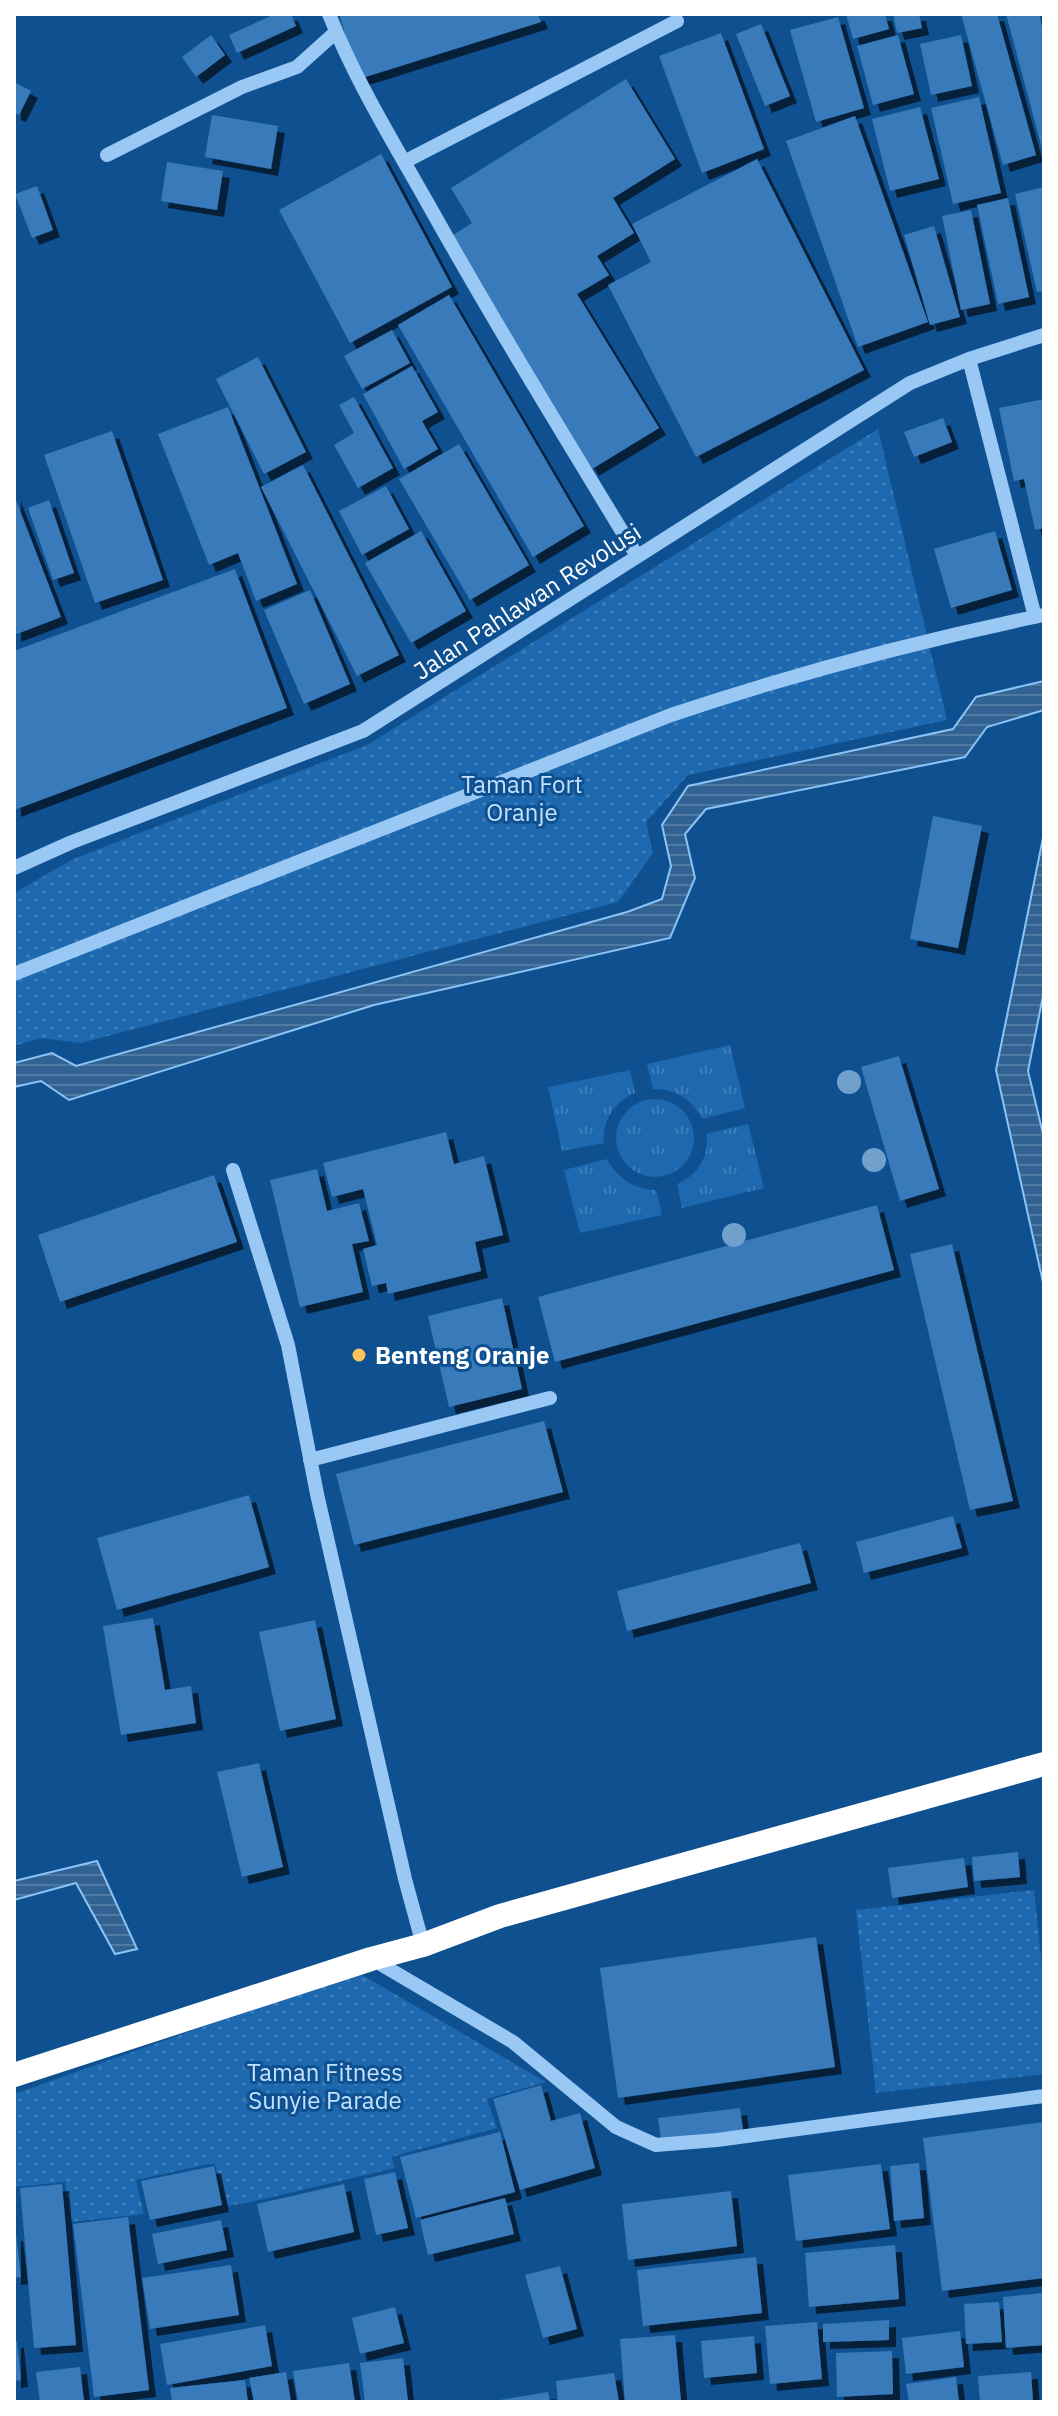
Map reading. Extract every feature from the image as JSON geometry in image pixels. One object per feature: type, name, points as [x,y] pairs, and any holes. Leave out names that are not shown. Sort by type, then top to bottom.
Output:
[{"type":"highway","points":[[14,2075],[371,1959],[423,1945],[500,1916],[1044,1764]]},
{"type":"street","points":[[329,14],[362,88],[488,312],[637,556]]},
{"type":"street","points":[[404,162],[677,21]]},
{"type":"street","points":[[107,155],[242,87],[297,67],[336,32]]},
{"type":"street","name":"Jalan Pahlawan Revolusi","points":[[14,868],[72,842],[363,731],[910,383],[969,359],[1044,335]]},
{"type":"street","points":[[14,974],[671,715],[738,693],[969,630],[1039,616],[969,359]]},
{"type":"street","points":[[233,1170],[288,1345],[310,1460],[405,1879],[423,1945]]},
{"type":"street","points":[[310,1460],[550,1398]]},
{"type":"street","points":[[371,1959],[513,2042],[616,2127],[656,2145],[717,2140],[1044,2096]]},
{"type":"green space","name":"Taman Fort Oranje","points":[[878,429],[947,720],[688,775],[646,822],[653,853],[618,902],[81,1043],[41,1038],[14,1046],[14,893],[73,859],[367,745]]},
{"type":"green space","points":[[730,1045],[745,1108],[702,1119],[682,1096],[653,1089],[647,1064]]},
{"type":"green space","points":[[630,1070],[635,1093],[611,1113],[605,1127],[604,1143],[562,1151],[548,1087]]},
{"type":"green space","points":[[647,1099],[663,1099],[677,1105],[688,1116],[694,1138],[688,1160],[677,1171],[663,1177],[647,1177],[633,1171],[622,1160],[616,1146],[616,1130],[622,1116],[633,1105]]},
{"type":"green space","points":[[748,1124],[764,1188],[682,1208],[677,1184],[696,1171],[706,1150],[706,1134]]},
{"type":"green space","points":[[607,1159],[627,1182],[656,1190],[662,1215],[580,1233],[564,1170]]},
{"type":"green space","points":[[1034,1890],[1044,1984],[1044,2074],[876,2093],[856,1910]]},
{"type":"green space","name":"Taman Fitness Sunyie Parade","points":[[357,1972],[546,2082],[487,2099],[497,2128],[391,2157],[395,2168],[251,2202],[228,2206],[214,2163],[136,2180],[144,2214],[71,2222],[65,2182],[15,2187],[14,2094]]},
{"type":"shaded area","points":[[1044,681],[1044,710],[987,727],[965,757],[706,809],[685,834],[695,878],[670,938],[374,1005],[69,1100],[41,1081],[14,1087],[14,1063],[52,1053],[76,1066],[627,912],[662,899],[671,866],[662,825],[688,786],[953,729],[976,697]]},
{"type":"shaded area","points":[[1044,833],[1044,991],[1028,1071],[1044,1138],[1044,1287],[996,1070]]},
{"type":"shaded area","points":[[97,1861],[137,1949],[115,1954],[76,1883],[14,1900],[14,1881]]},
{"type":"building","points":[[275,14],[291,14],[296,26],[237,53],[229,35]]},
{"type":"building","points":[[339,14],[538,14],[541,22],[359,79]]},
{"type":"building","points":[[846,14],[885,14],[889,29],[853,39]]},
{"type":"building","points":[[893,14],[919,14],[922,28],[897,33]]},
{"type":"building","points":[[961,14],[997,14],[1036,155],[1003,165]]},
{"type":"building","points":[[1006,14],[1039,14],[1044,35],[1044,156]]},
{"type":"building","points":[[838,17],[864,108],[816,122],[790,30]]},
{"type":"building","points":[[761,24],[790,96],[765,106],[736,34]]},
{"type":"building","points":[[721,33],[764,149],[702,173],[659,56]]},
{"type":"building","points":[[211,35],[225,55],[196,77],[182,57]]},
{"type":"building","points":[[898,35],[914,94],[873,105],[857,46]]},
{"type":"building","points":[[961,35],[972,86],[931,95],[920,44]]},
{"type":"building","points":[[626,79],[675,159],[613,198],[634,233],[597,256],[609,275],[577,294],[659,428],[592,469],[450,237],[472,223],[451,188]]},
{"type":"building","points":[[14,82],[31,91],[19,115],[14,113]]},
{"type":"building","points":[[979,97],[1001,193],[953,204],[931,108]]},
{"type":"building","points":[[920,107],[939,179],[890,191],[872,119]]},
{"type":"building","points":[[212,115],[278,126],[271,169],[205,157]]},
{"type":"building","points":[[855,116],[928,322],[858,347],[786,141]]},
{"type":"building","points":[[381,154],[452,287],[350,343],[279,210]]},
{"type":"building","points":[[757,159],[864,370],[696,457],[608,285],[651,262],[632,224]]},
{"type":"building","points":[[167,162],[223,171],[217,210],[161,201]]},
{"type":"building","points":[[37,186],[53,230],[32,238],[15,194]]},
{"type":"building","points":[[1044,187],[1044,291],[1037,292],[1015,194]]},
{"type":"building","points":[[1008,198],[1029,297],[998,304],[977,205]]},
{"type":"building","points":[[971,210],[990,304],[961,310],[942,216]]},
{"type":"building","points":[[934,226],[960,317],[930,325],[904,235]]},
{"type":"building","points":[[449,295],[584,526],[533,557],[398,325]]},
{"type":"building","points":[[392,330],[410,363],[362,389],[344,356]]},
{"type":"building","points":[[258,357],[306,452],[264,474],[216,379]]},
{"type":"building","points":[[412,366],[438,412],[422,421],[438,449],[404,469],[363,394]]},
{"type":"building","points":[[354,397],[393,468],[358,488],[334,445],[354,433],[339,405]]},
{"type":"building","points":[[1044,399],[1044,528],[1035,530],[1024,479],[1014,481],[999,408]]},
{"type":"building","points":[[228,407],[297,584],[256,601],[238,553],[209,565],[158,434]]},
{"type":"building","points":[[943,418],[952,442],[914,457],[904,432]]},
{"type":"building","points":[[112,431],[163,580],[95,603],[44,455]]},
{"type":"building","points":[[459,444],[529,565],[470,600],[399,479]]},
{"type":"building","points":[[303,465],[399,655],[357,676],[261,487]]},
{"type":"building","points":[[386,486],[409,529],[362,555],[339,511]]},
{"type":"building","points":[[14,495],[61,617],[14,635]]},
{"type":"building","points":[[49,500],[74,573],[53,580],[28,508]]},
{"type":"building","points":[[421,531],[466,611],[411,643],[365,563]]},
{"type":"building","points":[[995,531],[1012,590],[951,608],[934,549]]},
{"type":"building","points":[[235,569],[287,708],[14,810],[14,651]]},
{"type":"building","points":[[310,590],[350,684],[304,704],[264,610]]},
{"type":"building","points":[[933,816],[982,826],[958,948],[910,939]]},
{"type":"building","points":[[899,1056],[939,1189],[900,1201],[861,1067]]},
{"type":"building","points":[[446,1132],[454,1164],[484,1156],[503,1235],[475,1242],[481,1271],[388,1294],[386,1283],[372,1286],[363,1249],[377,1245],[363,1189],[332,1197],[323,1163]]},
{"type":"building","points":[[317,1169],[327,1211],[359,1203],[369,1241],[352,1244],[363,1292],[300,1307],[270,1180]]},
{"type":"building","points":[[214,1175],[237,1242],[60,1302],[38,1235]]},
{"type":"building","points":[[877,1205],[894,1270],[555,1362],[538,1297]]},
{"type":"building","points":[[952,1244],[1013,1501],[970,1510],[910,1254]]},
{"type":"building","points":[[502,1298],[522,1389],[449,1407],[428,1316]]},
{"type":"building","points":[[544,1421],[563,1492],[354,1545],[336,1474]]},
{"type":"building","points":[[249,1495],[269,1567],[117,1610],[97,1538]]},
{"type":"building","points":[[953,1516],[962,1548],[864,1573],[856,1542]]},
{"type":"building","points":[[800,1543],[811,1583],[627,1631],[617,1591]]},
{"type":"building","points":[[153,1618],[165,1690],[191,1686],[196,1723],[121,1735],[103,1626]]},
{"type":"building","points":[[315,1620],[336,1719],[280,1731],[259,1632]]},
{"type":"building","points":[[259,1763],[283,1867],[242,1877],[217,1772]]},
{"type":"building","points":[[1018,1852],[1020,1877],[974,1881],[972,1857]]},
{"type":"building","points":[[964,1858],[968,1887],[892,1898],[888,1868]]},
{"type":"building","points":[[816,1937],[835,2067],[618,2098],[600,1968]]},
{"type":"building","points":[[541,2085],[551,2121],[580,2113],[595,2168],[520,2190],[493,2099]]},
{"type":"building","points":[[740,2108],[743,2130],[661,2140],[658,2118]]},
{"type":"building","points":[[1044,2122],[1044,2278],[942,2291],[923,2138]]},
{"type":"building","points":[[500,2132],[515,2192],[416,2218],[400,2157]]},
{"type":"building","points":[[919,2163],[924,2218],[894,2221],[890,2166]]},
{"type":"building","points":[[881,2164],[890,2229],[796,2241],[788,2175]]},
{"type":"building","points":[[214,2166],[222,2205],[150,2220],[141,2181]]},
{"type":"building","points":[[395,2172],[408,2228],[376,2235],[364,2179]]},
{"type":"building","points":[[62,2184],[76,2345],[34,2348],[20,2188]]},
{"type":"building","points":[[344,2184],[354,2232],[268,2252],[257,2204]]},
{"type":"building","points":[[731,2191],[737,2246],[628,2260],[622,2204]]},
{"type":"building","points":[[505,2198],[514,2234],[428,2255],[420,2220]]},
{"type":"building","points":[[128,2217],[149,2390],[94,2397],[73,2224]]},
{"type":"building","points":[[221,2220],[227,2250],[158,2264],[152,2234]]},
{"type":"building","points":[[14,2234],[21,2277],[14,2278]]},
{"type":"building","points":[[895,2245],[899,2299],[809,2307],[805,2253]]},
{"type":"building","points":[[756,2257],[762,2313],[643,2326],[637,2270]]},
{"type":"building","points":[[231,2265],[239,2315],[150,2329],[142,2278]]},
{"type":"building","points":[[560,2266],[577,2329],[543,2338],[525,2275]]},
{"type":"building","points":[[1043,2293],[1044,2345],[1006,2348],[1003,2297]]},
{"type":"building","points":[[999,2302],[1002,2342],[966,2344],[964,2304]]},
{"type":"building","points":[[395,2307],[404,2343],[360,2354],[352,2318]]},
{"type":"building","points":[[889,2320],[889,2340],[823,2342],[823,2324]]},
{"type":"building","points":[[817,2322],[822,2379],[770,2384],[765,2326]]},
{"type":"building","points":[[265,2325],[272,2366],[167,2385],[160,2344]]},
{"type":"building","points":[[960,2331],[964,2367],[906,2374],[902,2338]]},
{"type":"building","points":[[675,2335],[681,2402],[625,2402],[620,2339]]},
{"type":"building","points":[[754,2336],[757,2373],[704,2378],[701,2341]]},
{"type":"building","points":[[14,2341],[17,2341],[21,2380],[14,2381]]},
{"type":"building","points":[[892,2351],[893,2394],[837,2397],[836,2353]]},
{"type":"building","points":[[403,2358],[408,2402],[365,2402],[360,2363]]},
{"type":"building","points":[[349,2363],[355,2402],[298,2402],[293,2371]]},
{"type":"building","points":[[80,2367],[84,2402],[40,2402],[36,2372]]},
{"type":"building","points":[[286,2372],[291,2402],[254,2402],[249,2378]]},
{"type":"building","points":[[1031,2372],[1033,2402],[980,2402],[978,2376]]},
{"type":"building","points":[[614,2373],[619,2402],[558,2402],[556,2381]]},
{"type":"building","points":[[956,2377],[959,2402],[909,2402],[906,2384]]},
{"type":"building","points":[[245,2380],[248,2402],[172,2402],[170,2388]]},
{"type":"building","points":[[548,2392],[550,2402],[500,2402],[500,2400]]},
{"type":"place","name":"Benteng Oranje","points":[[359,1355]]}]
